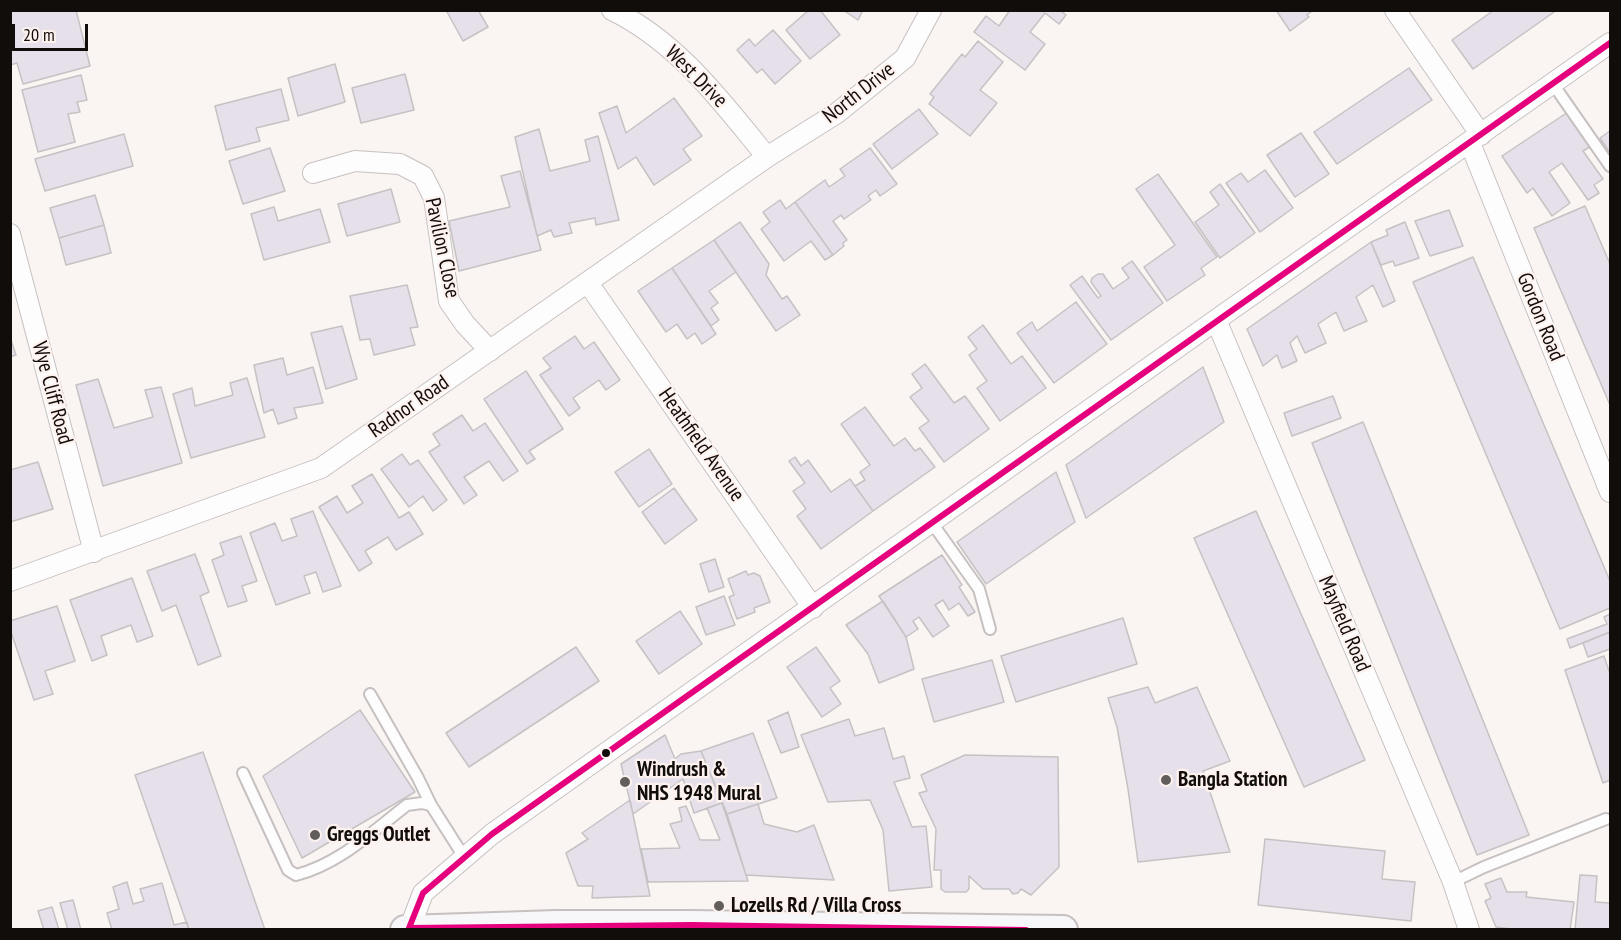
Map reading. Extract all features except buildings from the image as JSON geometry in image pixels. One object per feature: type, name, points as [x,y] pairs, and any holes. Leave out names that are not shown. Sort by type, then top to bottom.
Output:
[{"type":"main road","points":[[408,929],[691,927],[1063,930]]},
{"type":"street","name":"West Drive","points":[[612,10],[674,51],[714,92],[767,157]]},
{"type":"street","name":"North Drive","points":[[767,157],[837,113],[905,58],[931,10]]},
{"type":"street","name":"Gordon Road","points":[[1395,10],[1475,139],[1611,492]]},
{"type":"street","points":[[408,929],[423,893],[464,856],[515,818],[1216,320],[1611,43]]},
{"type":"street","name":"Radnor Road","points":[[10,581],[321,468],[767,157]]},
{"type":"street","name":"Pavilion Close","points":[[314,173],[355,161],[400,164],[423,176],[434,198],[449,301],[465,324],[490,351]]},
{"type":"street","name":"Wye Cliff Road","points":[[10,234],[94,552]]},
{"type":"street","name":"Heathfield Avenue","points":[[588,283],[813,608]]},
{"type":"street","name":"Mayfield Road","points":[[1216,320],[1453,882],[1469,930]]},
{"type":"lane","points":[[1553,84],[1611,166]]},
{"type":"lane","points":[[932,523],[979,589],[990,629]]},
{"type":"lane","points":[[370,694],[431,805],[464,856]]},
{"type":"lane","points":[[243,773],[288,870],[296,875],[320,868],[348,852],[407,805],[422,803],[431,805]]},
{"type":"lane","points":[[1453,882],[1484,867],[1606,819]]},
{"type":"transit line","points":[[1026,930],[691,925],[409,928],[423,893],[492,834],[1610,43]]},
{"type":"place","name":"Bangla Station","points":[[1166,780]]},
{"type":"place","name":"Windrush & NHS 1948 Mural","points":[[625,782]]},
{"type":"place","name":"Greggs Outlet","points":[[315,835]]},
{"type":"place","name":"Lozells Rd / Villa Cross","points":[[719,906]]}]
